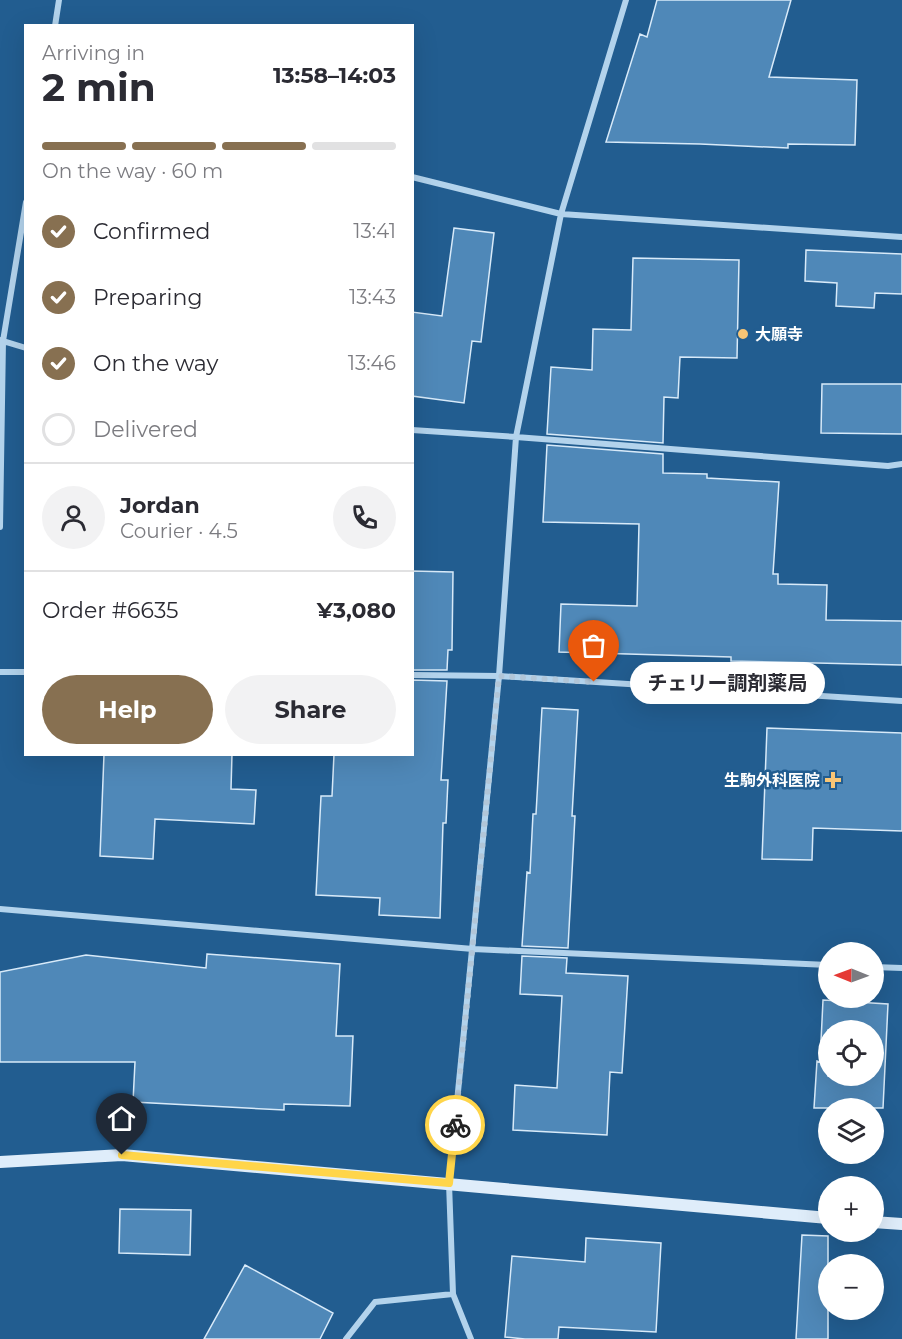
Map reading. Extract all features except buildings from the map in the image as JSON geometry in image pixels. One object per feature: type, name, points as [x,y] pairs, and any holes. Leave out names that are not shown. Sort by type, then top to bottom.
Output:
[{"type":"street","points":[[55,24],[60,0]]},
{"type":"street","points":[[471,1339],[453,1294],[449,1183],[499,676],[516,437],[561,214],[626,0]]},
{"type":"street","points":[[414,177],[561,214],[902,237]]},
{"type":"street","points":[[0,527],[2,341],[24,214]]},
{"type":"street","points":[[2,341],[24,347]]},
{"type":"street","points":[[414,430],[888,466],[902,464]]},
{"type":"street","points":[[0,672],[24,672]]},
{"type":"street","points":[[414,675],[499,676],[902,701]]},
{"type":"street","points":[[0,909],[473,948],[818,964]]},
{"type":"street","points":[[884,967],[902,968]]},
{"type":"street","points":[[0,1162],[122,1155],[818,1217]]},
{"type":"street","points":[[884,1223],[902,1224]]},
{"type":"street","points":[[345,1339],[375,1302],[453,1294]]},
{"type":"way so far","points":[[455,1125],[499,676],[594,682]]},
{"type":"place","name":"大願寺","points":[[743,334]]},
{"type":"place","name":"チェリー調剤薬局","points":[[594,682]]},
{"type":"place","name":"生駒外科医院","points":[[833,780]]},
{"type":"route","points":[[122,1155],[449,1183],[455,1125]]}]
